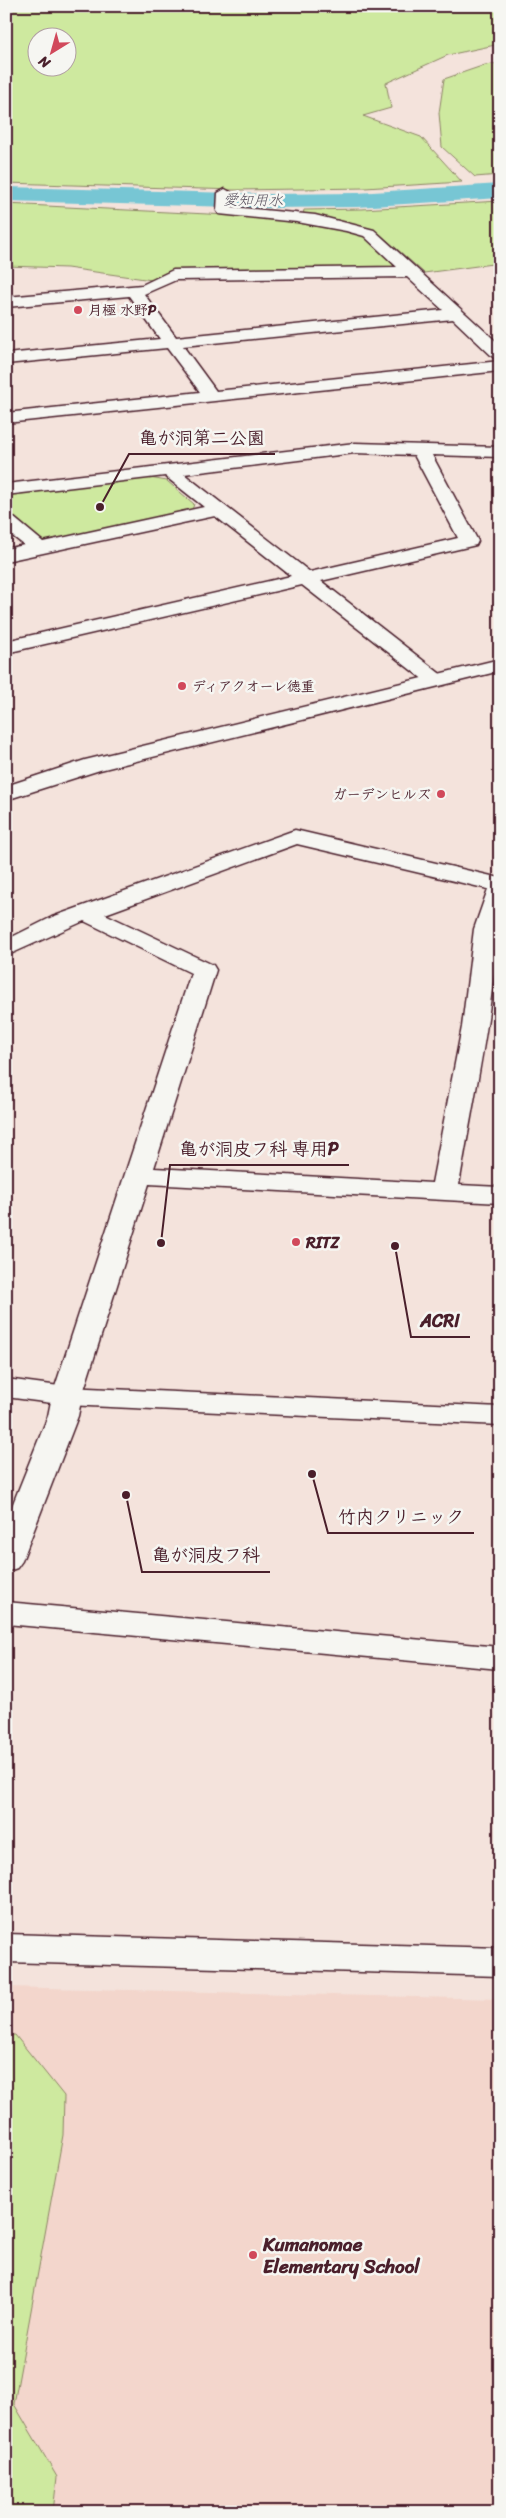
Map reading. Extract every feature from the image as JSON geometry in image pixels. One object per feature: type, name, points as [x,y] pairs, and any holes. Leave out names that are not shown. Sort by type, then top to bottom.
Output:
[{"type":"street","points":[[225,193],[224,211],[303,216],[344,225],[369,233],[385,245],[410,272],[457,314],[499,356]]},
{"type":"street","points":[[6,302],[132,291],[146,288],[173,275],[410,272]]},
{"type":"street","points":[[132,291],[211,396]]},
{"type":"street","points":[[6,360],[457,314]]},
{"type":"street","points":[[6,418],[211,396],[499,356]]},
{"type":"street","points":[[6,490],[355,448],[500,452]]},
{"type":"street","points":[[6,647],[469,541],[420,450]]},
{"type":"street","points":[[169,471],[436,680]]},
{"type":"street","points":[[6,555],[218,510]]},
{"type":"street","points":[[6,521],[39,548]]},
{"type":"street","points":[[6,793],[93,765],[500,665]]},
{"type":"street","points":[[6,949],[36,932],[85,913],[295,837],[500,887],[486,929],[474,1027],[444,1192]]},
{"type":"street","points":[[6,1561],[64,1416],[67,1396],[204,970],[85,913]]},
{"type":"street","points":[[138,1175],[500,1195]]},
{"type":"street","points":[[6,1388],[67,1396],[500,1416]]},
{"type":"street","points":[[6,1613],[500,1658]]},
{"type":"street","points":[[6,1948],[500,1962]]},
{"type":"shaded area","name":"Kumanomae Elementary School","points":[[6,1987],[500,1999],[500,2512],[6,2512]]},
{"type":"green space","points":[[6,6],[500,6],[500,44],[448,55],[386,83],[391,108],[363,116],[421,137],[462,182],[365,188],[236,190],[6,183]]},
{"type":"green space","points":[[500,63],[500,175],[475,177],[442,147],[439,113],[444,79],[485,65]]},
{"type":"green space","points":[[500,201],[500,263],[424,273],[379,233],[355,225],[303,214],[304,210],[362,209]]},
{"type":"green space","points":[[6,204],[288,218],[363,235],[383,251],[395,268],[169,271],[152,280],[67,268],[6,266]]},
{"type":"green space","points":[[150,478],[167,481],[194,504],[192,510],[47,541],[38,539],[6,511],[6,495]]},
{"type":"green space","points":[[6,2035],[15,2035],[64,2096],[63,2135],[14,2404],[57,2477],[53,2512],[6,2512]]},
{"type":"waterway","name":"愛知用水","points":[[6,194],[270,201],[357,200],[500,191]]},
{"type":"place","name":"月極 水野P","points":[[78,310]]},
{"type":"place","name":"亀が洞第二公園","points":[[100,507]]},
{"type":"place","name":"ディアクオーレ徳重","points":[[182,686]]},
{"type":"place","name":"ガーデンヒルズ","points":[[441,794]]},
{"type":"place","name":"RITZ","points":[[296,1242]]},
{"type":"place","name":"亀が洞皮フ科 専用P","points":[[161,1243]]},
{"type":"place","name":"ACRI","points":[[395,1246]]},
{"type":"place","name":"竹内クリニック","points":[[312,1474]]},
{"type":"place","name":"亀が洞皮フ科","points":[[126,1495]]},
{"type":"place","name":"Kumanomae Elementary School","points":[[253,2255]]}]
